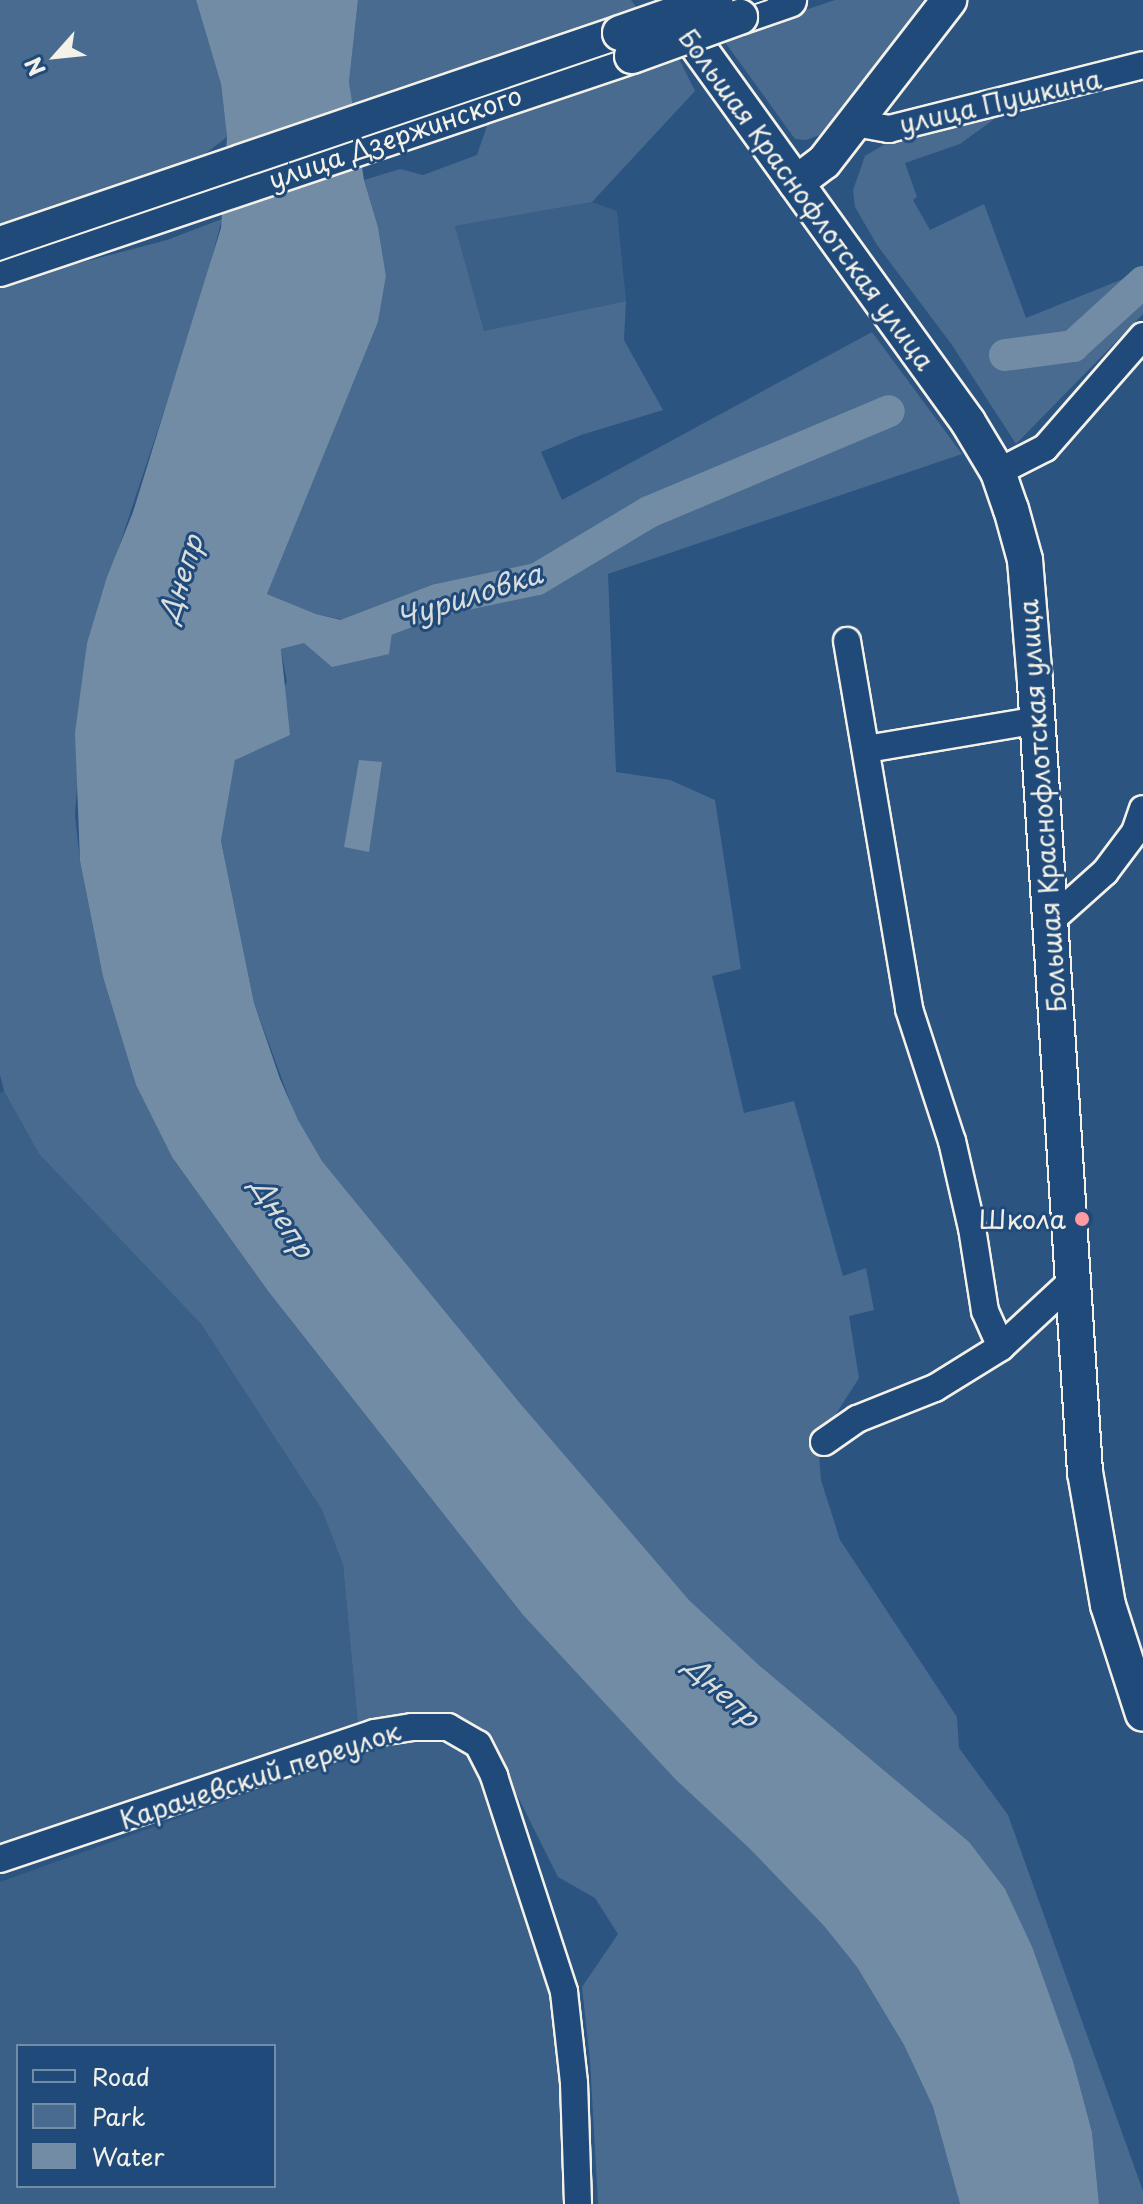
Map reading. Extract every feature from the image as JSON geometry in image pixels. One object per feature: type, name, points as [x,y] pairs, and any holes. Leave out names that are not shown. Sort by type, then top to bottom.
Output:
[{"type":"main road","name":"Большая Краснофлотская улица","points":[[664,0],[968,422],[998,472],[1025,560],[1038,720],[1085,1472],[1108,1605],[1143,1714]]},
{"type":"main road","name":"улица Дзержинского","points":[[0,269],[56,239],[727,9],[789,0]]},
{"type":"main road","points":[[912,51],[934,0]]},
{"type":"main road","points":[[796,183],[824,162],[949,0]]},
{"type":"main road","name":"улица Дзержинского","points":[[0,244],[56,239]]},
{"type":"street","name":"улица Пушкина","points":[[855,123],[889,129],[1143,65]]},
{"type":"street","points":[[998,472],[1045,448],[1143,336]]},
{"type":"street","points":[[847,641],[909,1009],[952,1141],[972,1228],[985,1311],[1001,1347]]},
{"type":"street","points":[[867,749],[1038,720]]},
{"type":"street","points":[[1049,922],[1105,872],[1135,832],[1143,809]]},
{"type":"street","points":[[824,1442],[857,1419],[935,1388],[1001,1347],[1073,1280]]},
{"type":"street","name":"Карачевский переулок","points":[[0,1859],[374,1733],[412,1727],[448,1727],[478,1744],[494,1776],[564,1992],[574,2083],[578,2204]]},
{"type":"shaded area","points":[[592,202],[617,211],[626,301],[484,331],[455,226]]},
{"type":"shaded area","points":[[4,1091],[39,1154],[201,1324],[322,1510],[343,1565],[358,1725],[0,1845],[0,1093]]},
{"type":"shaded area","points":[[423,1730],[471,1749],[567,2020],[562,2204],[0,2204],[0,1882]]},
{"type":"green space","points":[[0,0],[196,0],[221,84],[227,137],[197,160],[0,227]]},
{"type":"green space","points":[[358,0],[631,0],[640,12],[352,104],[349,82]]},
{"type":"green space","points":[[835,0],[923,0],[836,129],[806,140],[795,139],[722,38]]},
{"type":"green space","points":[[678,57],[695,91],[592,202],[455,226],[484,331],[626,301],[624,340],[663,410],[581,435],[541,452],[562,500],[872,332],[962,454],[608,574],[616,772],[670,780],[715,800],[741,969],[712,976],[744,1113],[794,1101],[843,1276],[866,1268],[874,1310],[849,1316],[859,1378],[818,1442],[821,1480],[840,1540],[957,1717],[959,1748],[1008,1815],[1143,2191],[1143,2204],[1099,2204],[1092,2132],[1073,2061],[1033,1949],[761,1667],[689,1600],[519,1402],[322,1161],[297,1120],[254,1003],[221,841],[235,760],[287,682],[281,649],[370,625],[316,614],[267,594],[378,322],[386,276],[378,227],[364,180],[400,169],[423,175],[477,155],[489,120]]},
{"type":"green space","points":[[986,116],[997,117],[960,144],[905,163],[917,197],[913,200],[930,230],[984,204],[1026,318],[1143,271],[1143,314],[1016,444],[952,345],[877,245],[855,207],[853,190],[865,156],[895,138],[955,126]]},
{"type":"green space","points":[[222,219],[199,306],[87,643],[75,815],[80,861],[103,977],[136,1085],[172,1157],[268,1291],[523,1615],[675,1779],[750,1849],[824,1926],[857,1967],[904,2045],[933,2107],[960,2204],[598,2204],[590,2060],[582,1987],[618,1934],[595,1898],[558,1877],[492,1745],[414,1718],[358,1725],[343,1565],[322,1510],[201,1324],[39,1154],[4,1091],[0,1075],[0,284],[167,240]]},
{"type":"water","name":"Днепр","points":[[196,0],[358,0],[349,82],[364,180],[378,227],[386,276],[378,322],[267,594],[316,614],[392,632],[389,654],[332,667],[304,643],[281,649],[290,735],[235,760],[221,841],[254,1003],[280,1079],[298,1120],[322,1161],[519,1402],[689,1600],[761,1667],[969,1842],[1005,1889],[1033,1949],[1073,2061],[1092,2132],[1099,2204],[960,2204],[933,2107],[904,2045],[857,1967],[824,1926],[750,1849],[675,1779],[523,1615],[268,1291],[172,1157],[136,1085],[103,977],[80,861],[75,733],[87,643],[107,577],[133,512],[221,228],[227,137],[221,84]]},
{"type":"water","points":[[359,760],[382,762],[369,852],[344,847]]},
{"type":"waterway","name":"Чуриловка","points":[[1005,355],[1073,346],[1143,282]]},
{"type":"waterway","name":"Чуриловка","points":[[333,640],[438,600],[537,579],[649,512],[889,411]]},
{"type":"tram line","points":[[0,261],[767,0]]},
{"type":"place","name":"Школа","points":[[1082,1219]]}]
